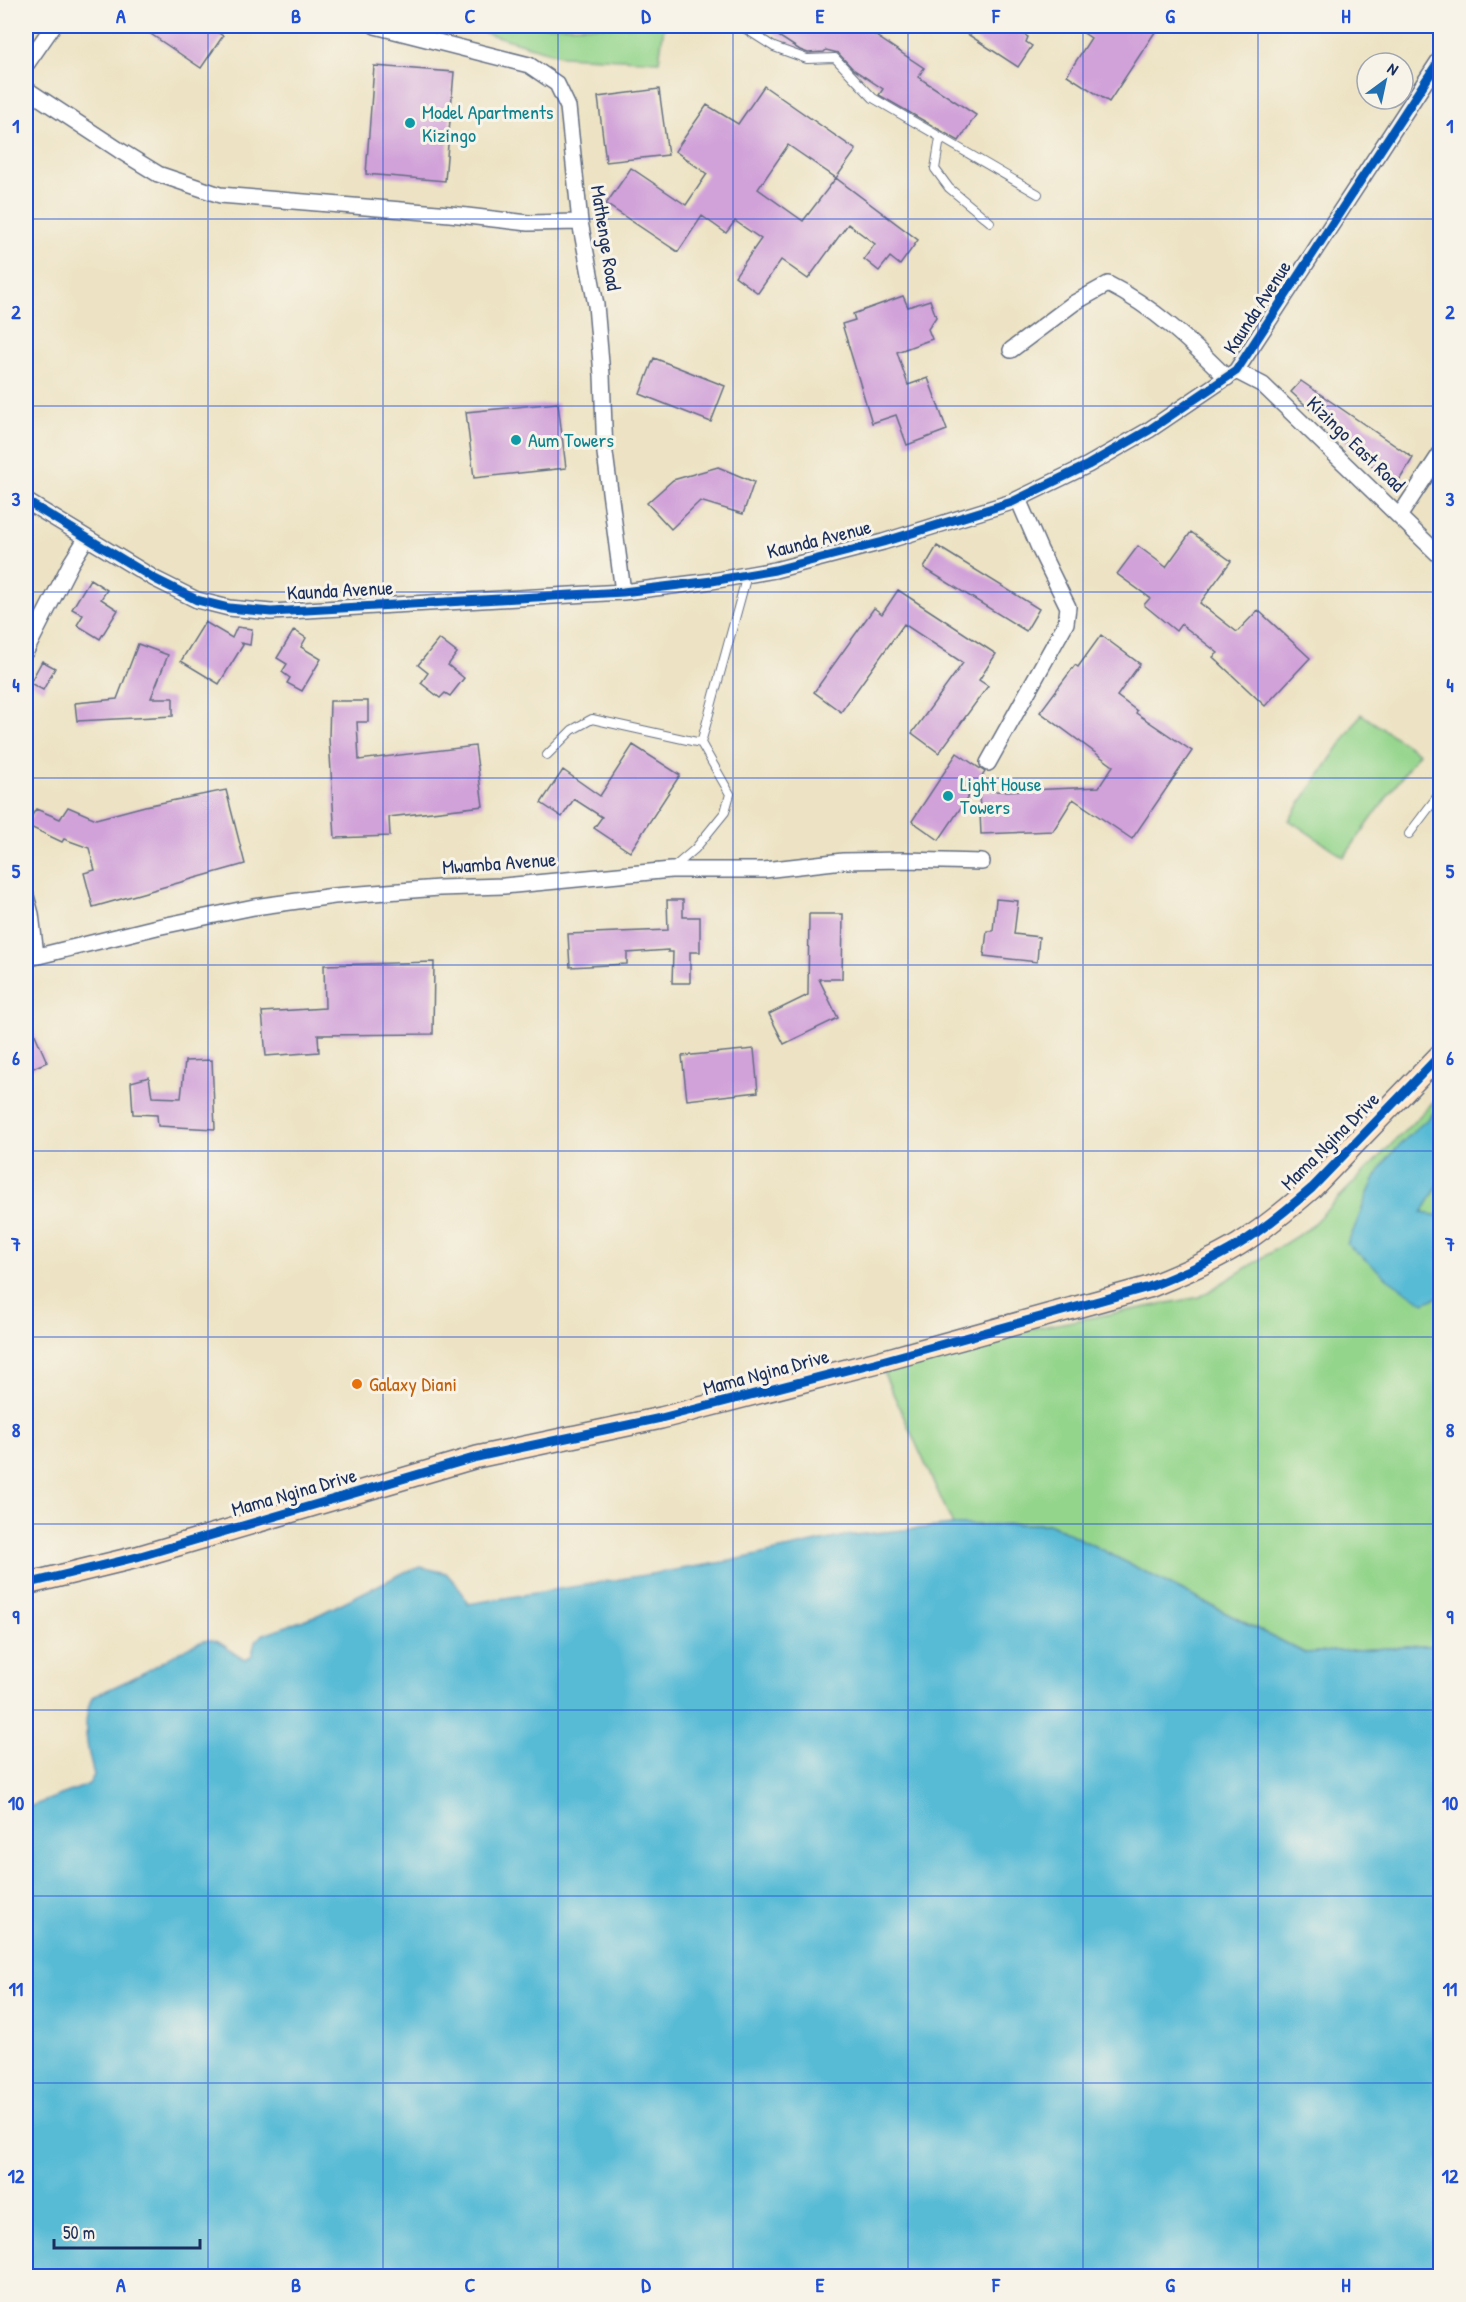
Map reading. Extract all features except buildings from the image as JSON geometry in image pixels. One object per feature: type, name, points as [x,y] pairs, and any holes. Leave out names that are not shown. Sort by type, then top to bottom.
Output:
[{"type":"street","points":[[26,65],[53,26]]},
{"type":"street","name":"Mathenge Road","points":[[375,26],[513,59],[529,65],[557,84],[568,107],[580,222],[596,305],[605,453],[623,592]]},
{"type":"street","name":"Kaunda Avenue","points":[[26,501],[154,579],[197,600],[229,608],[271,612],[623,592],[775,570],[883,542],[1018,499],[1088,465],[1149,430],[1231,375],[1440,59]]},
{"type":"street","points":[[26,88],[158,174],[220,195],[427,212],[528,223],[580,222]]},
{"type":"street","name":"Kizingo East Road","points":[[1011,350],[1074,303],[1108,284],[1134,297],[1231,375],[1263,385],[1440,556]]},
{"type":"street","points":[[1400,515],[1440,454]]},
{"type":"street","points":[[988,763],[1066,623],[1068,607],[1018,499]]},
{"type":"street","points":[[26,651],[70,563],[86,539]]},
{"type":"street","name":"Mwamba Avenue","points":[[31,957],[215,915],[334,896],[439,888],[504,886],[671,870],[764,870],[843,861],[982,862]]},
{"type":"street","points":[[26,896],[31,914],[31,957]]},
{"type":"street","name":"Mama Ngina Drive","points":[[26,1584],[136,1557],[477,1457],[662,1418],[901,1356],[1149,1287],[1238,1245],[1294,1204],[1440,1055]]},
{"type":"lane","points":[[741,26],[774,47],[807,59],[835,58],[873,98],[1038,194]]},
{"type":"lane","points":[[940,138],[935,169],[949,188],[990,222]]},
{"type":"lane","points":[[671,870],[695,849],[725,812],[730,794],[701,743],[747,575]]},
{"type":"lane","points":[[547,755],[572,730],[592,719],[701,743]]},
{"type":"lane","points":[[1409,834],[1440,793]]},
{"type":"green space","points":[[462,26],[664,26],[659,61],[563,56]]},
{"type":"green space","points":[[1361,714],[1419,753],[1344,857],[1289,820]]},
{"type":"green space","points":[[1440,1095],[1440,1645],[1305,1653],[1051,1524],[953,1525],[877,1358],[1200,1297],[1308,1229]]},
{"type":"water","points":[[1434,1113],[1440,1113],[1440,1182],[1422,1213],[1440,1216],[1440,1296],[1424,1303],[1387,1278],[1347,1244],[1377,1175],[1389,1157]]},
{"type":"water","points":[[1051,1524],[1304,1653],[1440,1645],[1440,2276],[26,2276],[26,1808],[89,1784],[94,1775],[87,1745],[86,1726],[92,1697],[204,1641],[220,1643],[246,1660],[252,1655],[255,1641],[264,1634],[318,1615],[405,1572],[421,1567],[446,1573],[461,1590],[468,1604],[730,1561],[845,1536],[953,1525]]},
{"type":"cycle path","points":[[26,501],[155,579],[197,600],[229,608],[271,612],[623,592],[712,581],[775,570],[883,542],[1012,502],[1088,465],[1149,430],[1236,371],[1440,59]]},
{"type":"cycle path","points":[[26,1584],[137,1557],[477,1457],[661,1418],[878,1362],[1149,1287],[1227,1251],[1276,1218],[1312,1188],[1440,1055]]},
{"type":"place","name":"Model Apartments Kizingo","points":[[410,123]]},
{"type":"place","name":"Aum Towers","points":[[516,440]]},
{"type":"place","name":"Light House Towers","points":[[948,796]]},
{"type":"place","name":"Galaxy Diani","points":[[357,1384]]}]
